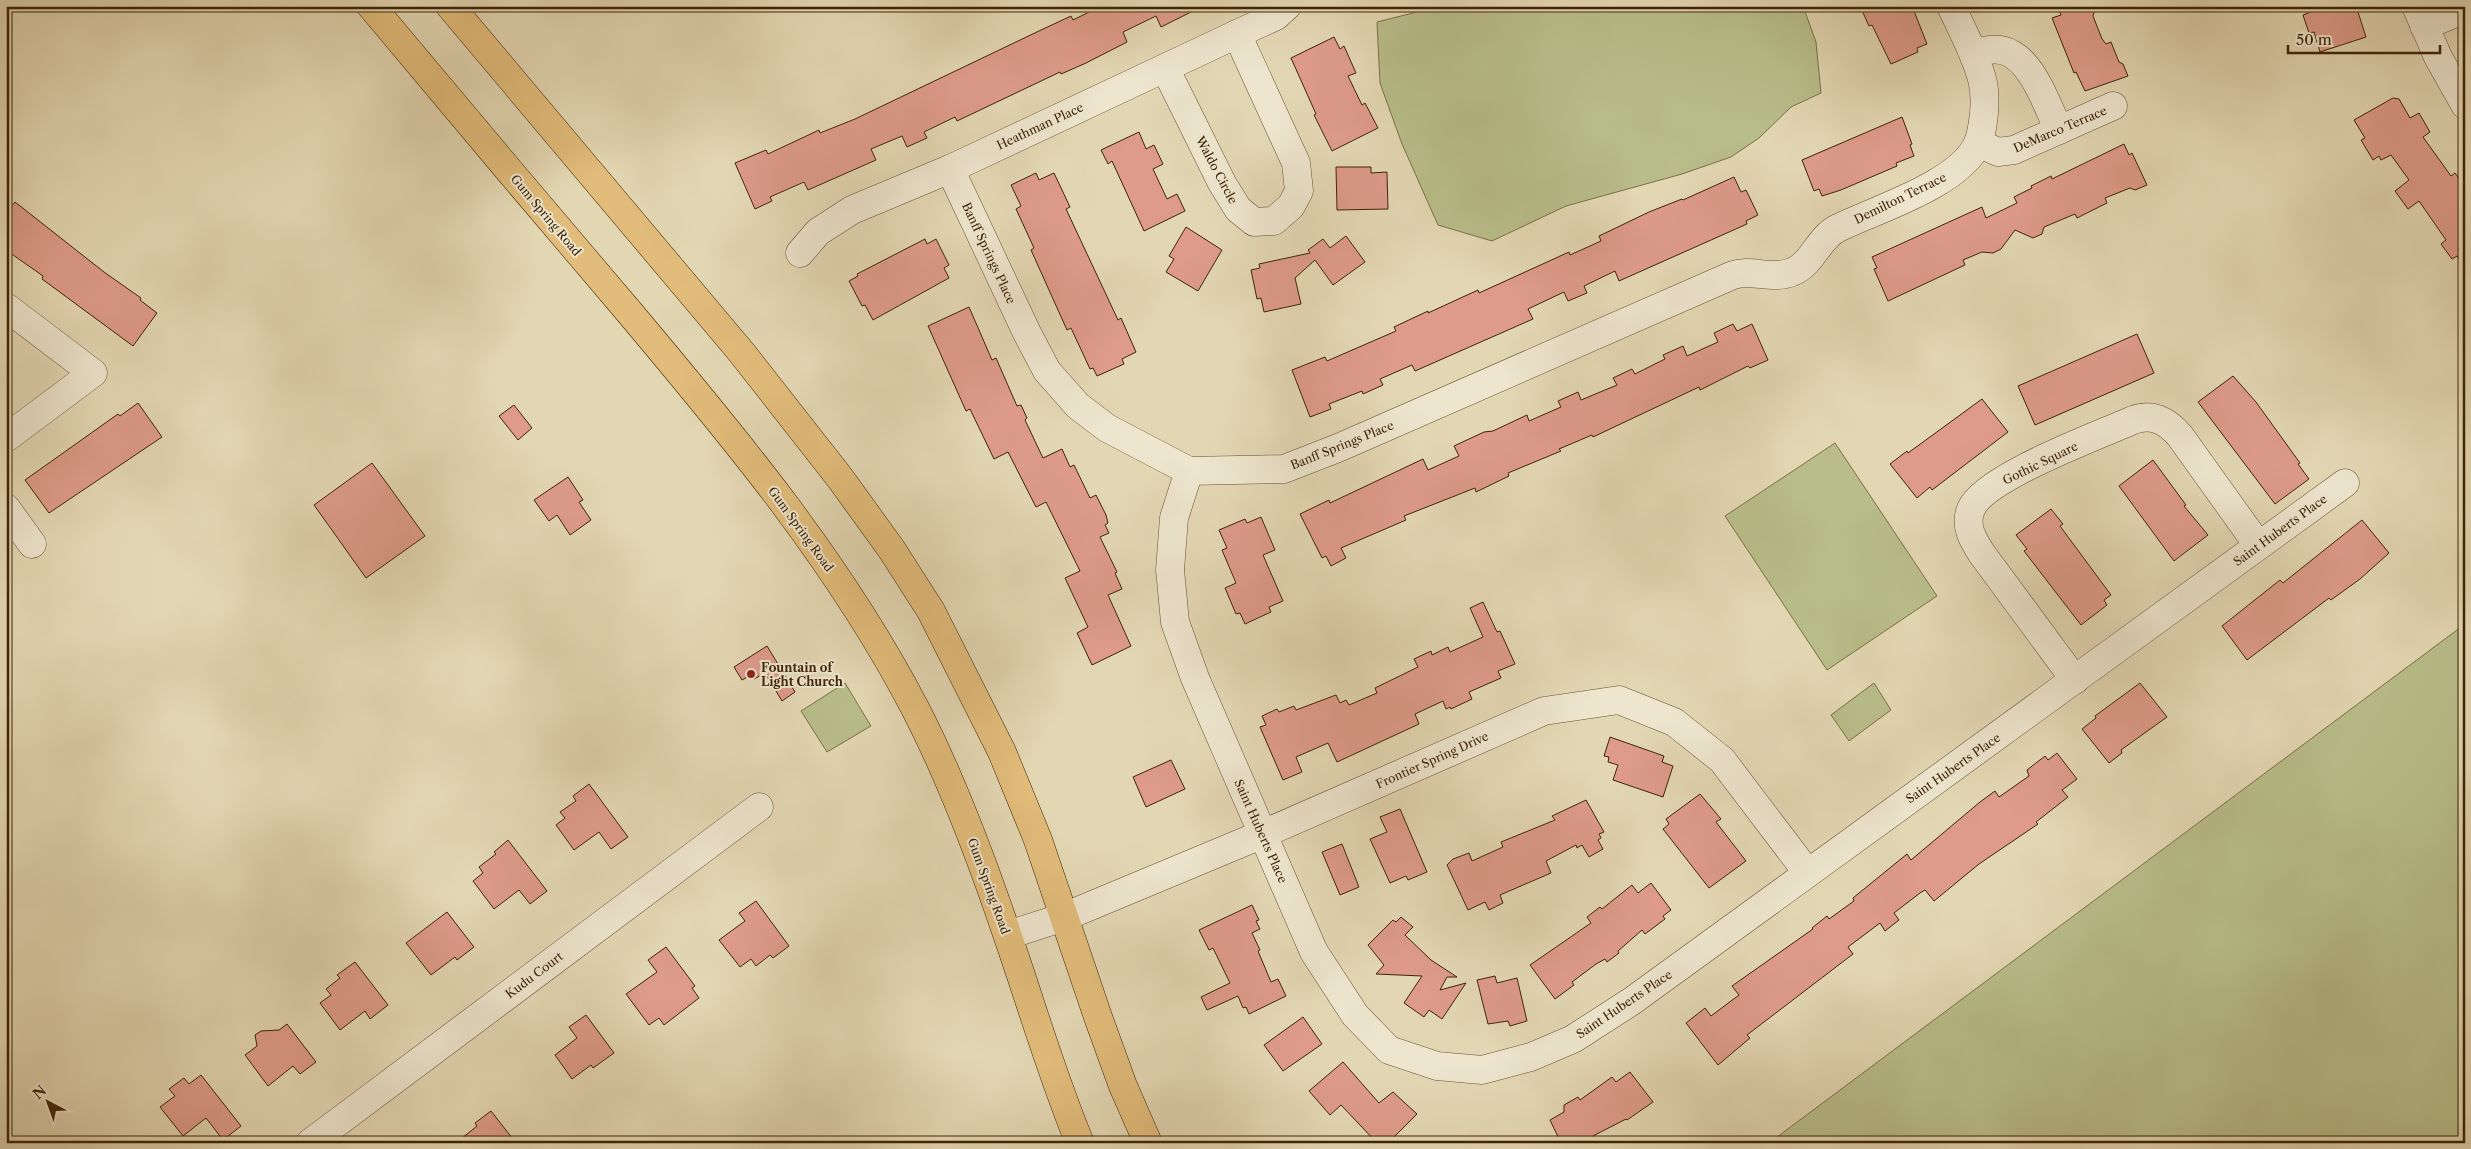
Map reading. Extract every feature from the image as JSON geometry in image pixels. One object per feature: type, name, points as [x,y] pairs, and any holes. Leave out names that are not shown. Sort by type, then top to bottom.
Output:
[{"type":"main road","name":"Gum Spring Road","points":[[371,6],[724,427],[774,490],[833,573],[881,647],[917,713],[974,844],[1008,935],[1063,1102],[1080,1143]]},
{"type":"main road","points":[[450,6],[742,353],[840,478],[892,550],[931,611],[1002,752],[1038,840],[1124,1086],[1148,1143]]},
{"type":"street","name":"Heathman Place","points":[[800,253],[818,232],[852,210],[950,169],[1276,16],[1287,6]]},
{"type":"street","points":[[1951,6],[1974,55],[1984,95],[1981,133],[1978,143]]},
{"type":"street","points":[[2465,9],[2420,16],[2438,57],[2465,105]]},
{"type":"street","name":"Waldo Circle","points":[[1165,68],[1222,183],[1238,209],[1254,222],[1274,221],[1291,206],[1299,191],[1296,163],[1237,34]]},
{"type":"street","points":[[1974,55],[1989,49],[2000,50],[2019,58],[2032,73],[2059,130]]},
{"type":"street","name":"DeMarco Terrace","points":[[1978,143],[1998,152],[2006,152],[2113,106]]},
{"type":"street","name":"Demilton Terrace","points":[[1844,225],[1938,183],[1956,169],[1978,143]]},
{"type":"street","name":"Banff Springs Place","points":[[950,169],[1027,333],[1047,371],[1078,406],[1107,428],[1189,471],[1284,468],[1329,452],[1733,275],[1741,272],[1792,273],[1808,260],[1827,236],[1844,225]]},
{"type":"street","points":[[6,307],[92,373],[6,438]]},
{"type":"street","name":"Gothic Square","points":[[2074,680],[1982,554],[1970,534],[1968,527],[1971,509],[1976,500],[1993,486],[2055,454],[2133,420],[2142,417],[2159,419],[2169,425],[2180,436],[2258,545]]},
{"type":"street","name":"Saint Huberts Place","points":[[1189,471],[1174,518],[1170,570],[1175,622],[1195,678],[1314,952],[1355,1015],[1388,1050],[1437,1066],[1482,1070],[1532,1058],[1573,1039],[1632,1001],[1807,872],[2345,483]]},
{"type":"street","points":[[6,508],[32,544]]},
{"type":"street","name":"Frontier Spring Drive","points":[[1008,935],[1064,917],[1263,834],[1544,712],[1619,700],[1674,722],[1722,760],[1807,872]]},
{"type":"street","name":"Kudu Court","points":[[310,1143],[759,807]]},
{"type":"green space","points":[[1441,6],[1803,6],[1816,42],[1821,93],[1791,107],[1759,138],[1731,157],[1682,174],[1566,206],[1492,241],[1438,225],[1402,144],[1380,83],[1377,22]]},
{"type":"green space","points":[[1835,443],[1937,596],[1827,670],[1725,516]]},
{"type":"green space","points":[[2465,624],[2465,1143],[1769,1143]]},
{"type":"green space","points":[[845,683],[871,726],[827,752],[801,711]]},
{"type":"green space","points":[[1874,683],[1891,710],[1849,741],[1831,715]]},
{"type":"building","points":[[1101,6],[1203,6],[1161,27],[1156,16],[1123,32],[1127,42],[1086,63],[1061,74],[1060,72],[957,121],[955,117],[924,132],[927,138],[907,147],[902,136],[871,149],[876,160],[808,190],[804,182],[770,197],[772,201],[755,209],[735,163],[766,150],[768,154],[819,130],[820,133],[855,119],[1071,16],[1073,20]]},
{"type":"building","points":[[1860,6],[1912,6],[1927,44],[1917,48],[1918,52],[1891,64],[1872,25],[1869,26]]},
{"type":"building","points":[[2070,6],[2096,6],[2093,16],[2102,39],[2106,44],[2111,42],[2119,62],[2123,64],[2128,76],[2085,91],[2076,72],[2074,73],[2052,18],[2061,15],[2059,10]]},
{"type":"building","points":[[2318,6],[2356,6],[2366,37],[2320,52],[2314,32],[2309,33],[2303,15],[2311,12],[2310,9]]},
{"type":"building","points":[[1334,37],[1340,49],[1344,46],[1356,73],[1348,76],[1362,105],[1365,103],[1378,128],[1332,151],[1314,115],[1316,114],[1291,58]]},
{"type":"building","points":[[2393,98],[2399,99],[2410,118],[2419,113],[2430,132],[2423,137],[2451,176],[2455,173],[2465,187],[2465,266],[2457,256],[2452,259],[2441,244],[2446,240],[2419,201],[2408,209],[2395,191],[2409,180],[2391,155],[2381,160],[2379,156],[2373,160],[2361,140],[2365,138],[2354,120]]},
{"type":"building","points":[[1902,117],[1912,144],[1910,145],[1914,156],[1896,163],[1897,166],[1841,190],[1822,196],[1819,189],[1814,191],[1802,160]]},
{"type":"building","points":[[1139,132],[1146,149],[1154,145],[1163,164],[1153,169],[1167,199],[1177,194],[1185,211],[1144,231],[1112,161],[1108,164],[1101,150]]},
{"type":"building","points":[[2124,144],[2129,155],[2132,153],[2147,185],[2135,190],[2130,188],[2105,198],[2107,203],[2077,218],[2075,214],[2044,227],[2042,234],[2033,238],[2015,230],[2001,249],[1993,253],[1982,252],[1963,260],[1965,265],[1888,301],[1874,269],[1877,268],[1872,257],[1982,207],[1986,218],[2017,203],[2014,197],[2032,188],[2031,186],[2051,176],[2052,179]]},
{"type":"building","points":[[1336,167],[1371,167],[1371,173],[1387,172],[1388,209],[1337,210]]},
{"type":"building","points":[[1036,173],[1039,180],[1054,173],[1070,207],[1066,209],[1118,320],[1121,318],[1136,352],[1122,359],[1124,364],[1097,376],[1093,368],[1090,369],[1071,328],[1067,330],[1031,250],[1034,248],[1016,209],[1021,206],[1011,185]]},
{"type":"building","points":[[1734,177],[1741,192],[1746,190],[1758,215],[1746,221],[1747,224],[1619,281],[1615,271],[1584,286],[1587,293],[1568,301],[1564,292],[1528,309],[1533,319],[1415,371],[1412,365],[1380,379],[1383,385],[1363,394],[1362,391],[1329,404],[1331,409],[1310,417],[1292,370],[1325,357],[1327,361],[1396,331],[1394,327],[1428,311],[1428,313],[1478,290],[1479,293],[1569,252],[1570,255],[1601,241],[1599,236],[1649,212],[1683,200]]},
{"type":"building","points":[[15,202],[104,272],[141,298],[140,300],[157,313],[133,346],[42,279],[43,276],[6,250],[6,214]]},
{"type":"building","points":[[1186,227],[1222,250],[1198,291],[1166,272],[1174,259],[1169,256]]},
{"type":"building","points":[[1346,236],[1365,262],[1333,285],[1315,260],[1295,278],[1301,304],[1264,312],[1261,298],[1257,299],[1251,270],[1260,268],[1259,264],[1310,253],[1308,250],[1323,239],[1330,248]]},
{"type":"building","points":[[925,239],[927,244],[936,239],[949,265],[944,268],[949,278],[873,320],[865,305],[862,306],[849,281],[858,276],[857,274]]},
{"type":"building","points":[[969,307],[992,360],[996,358],[1017,406],[1021,405],[1027,418],[1025,420],[1043,458],[1062,449],[1070,467],[1074,465],[1090,498],[1096,495],[1106,515],[1108,523],[1105,525],[1109,533],[1100,537],[1117,572],[1115,573],[1122,589],[1108,595],[1131,646],[1092,665],[1077,633],[1088,627],[1065,578],[1080,571],[1046,502],[1036,507],[1008,452],[994,459],[970,409],[966,411],[928,326]]},
{"type":"building","points":[[1733,324],[1737,331],[1752,324],[1768,360],[1750,368],[1748,366],[1700,390],[1699,387],[1593,437],[1592,435],[1559,449],[1561,451],[1508,473],[1509,476],[1476,492],[1475,488],[1404,516],[1406,520],[1341,548],[1346,558],[1331,566],[1326,556],[1322,558],[1300,514],[1329,500],[1330,503],[1423,459],[1428,470],[1459,456],[1454,446],[1527,415],[1529,421],[1561,407],[1558,401],[1578,392],[1581,400],[1617,385],[1613,378],[1632,369],[1635,374],[1665,359],[1663,355],[1683,346],[1687,356],[1718,342],[1714,333]]},
{"type":"building","points":[[2137,334],[2154,373],[2035,425],[2018,386]]},
{"type":"building","points":[[2233,376],[2256,402],[2300,463],[2298,464],[2309,479],[2275,504],[2198,402]]},
{"type":"building","points":[[1982,399],[2008,432],[1932,490],[1930,487],[1917,498],[1890,464]]},
{"type":"building","points":[[138,403],[162,437],[49,513],[25,480],[118,414],[120,416]]},
{"type":"building","points":[[514,405],[532,428],[518,440],[499,416]]},
{"type":"building","points":[[2153,460],[2186,505],[2184,506],[2208,535],[2174,561],[2119,486]]},
{"type":"building","points":[[372,463],[425,536],[366,578],[314,505]]},
{"type":"building","points":[[568,477],[583,500],[579,502],[591,520],[570,535],[557,515],[549,521],[534,500]]},
{"type":"building","points":[[2051,509],[2063,524],[2060,526],[2111,595],[2104,600],[2107,605],[2081,625],[2024,551],[2027,549],[2016,535]]},
{"type":"building","points":[[1261,517],[1275,550],[1263,555],[1283,601],[1269,607],[1271,612],[1245,624],[1240,613],[1236,614],[1225,588],[1236,583],[1222,550],[1227,548],[1219,530],[1245,519],[1247,523]]},
{"type":"building","points":[[2362,520],[2389,553],[2360,579],[2331,600],[2329,598],[2247,660],[2222,626],[2280,580],[2283,583]]},
{"type":"building","points":[[1483,602],[1497,632],[1500,631],[1515,664],[1498,671],[1501,678],[1469,692],[1472,699],[1451,709],[1450,707],[1446,709],[1443,701],[1415,714],[1419,724],[1337,762],[1328,743],[1296,757],[1302,772],[1283,780],[1260,727],[1266,725],[1262,716],[1277,709],[1279,712],[1294,706],[1296,710],[1336,695],[1340,703],[1346,700],[1349,705],[1377,693],[1375,688],[1418,667],[1414,659],[1431,651],[1432,655],[1448,647],[1450,652],[1483,637],[1470,608]]},
{"type":"building","name":"Fountain of Light Church","points":[[767,646],[795,692],[782,701],[765,673],[754,679],[751,675],[742,680],[734,667]]},
{"type":"building","points":[[2140,683],[2167,717],[2121,750],[2122,753],[2109,763],[2082,729],[2096,718],[2095,716]]},
{"type":"building","points":[[1610,737],[1664,756],[1662,762],[1673,766],[1663,797],[1613,780],[1618,765],[1608,762],[1609,757],[1604,756]]},
{"type":"building","points":[[2057,753],[2077,779],[2062,790],[2068,797],[2036,822],[2038,824],[1979,864],[1934,901],[1925,890],[1894,913],[1899,920],[1885,931],[1880,923],[1848,947],[1853,954],[1747,1035],[1750,1038],[1718,1065],[1686,1023],[1705,1008],[1711,1016],[1739,995],[1732,986],[1813,929],[1827,916],[1829,919],[1854,901],[1853,898],[1907,854],[1911,860],[1995,791],[1999,797],[2029,776],[2027,770],[2045,756],[2048,760]]},
{"type":"building","points":[[1171,760],[1185,789],[1146,807],[1133,777]]},
{"type":"building","points":[[589,784],[628,837],[611,849],[599,832],[574,850],[556,825],[565,818],[560,812],[576,801],[573,796]]},
{"type":"building","points":[[1700,794],[1721,819],[1716,822],[1746,861],[1709,888],[1663,829],[1669,824],[1666,819]]},
{"type":"building","points":[[1586,800],[1604,832],[1599,834],[1601,838],[1598,840],[1603,849],[1589,857],[1582,845],[1577,848],[1576,845],[1546,861],[1551,873],[1500,895],[1503,903],[1489,910],[1485,902],[1468,910],[1447,865],[1453,859],[1469,853],[1472,861],[1503,847],[1501,842],[1555,820],[1552,816]]},
{"type":"building","points":[[1400,809],[1427,872],[1408,880],[1406,876],[1390,883],[1370,839],[1387,832],[1380,817]]},
{"type":"building","points":[[508,840],[547,891],[530,904],[519,890],[494,909],[473,881],[483,873],[479,867],[496,854],[494,852]]},
{"type":"building","points":[[1342,844],[1359,887],[1340,895],[1322,852]]},
{"type":"building","points":[[1651,883],[1671,910],[1663,916],[1665,919],[1645,934],[1642,930],[1618,951],[1619,953],[1607,962],[1605,959],[1596,964],[1572,982],[1574,985],[1555,999],[1530,965],[1591,923],[1587,917],[1600,907],[1602,909],[1632,885],[1638,893]]},
{"type":"building","points":[[756,901],[789,946],[773,958],[770,955],[756,966],[751,959],[740,967],[719,940],[745,921],[739,913]]},
{"type":"building","points":[[1252,905],[1259,920],[1256,921],[1260,929],[1252,933],[1260,950],[1258,951],[1271,982],[1278,979],[1286,996],[1249,1014],[1246,1007],[1243,1008],[1238,996],[1207,1010],[1201,997],[1230,983],[1213,948],[1209,950],[1199,930]]},
{"type":"building","points":[[447,912],[474,947],[457,960],[455,957],[431,975],[406,943]]},
{"type":"building","points":[[1401,917],[1413,927],[1405,935],[1431,960],[1457,977],[1447,977],[1440,990],[1466,983],[1442,1019],[1429,1010],[1424,1017],[1404,1003],[1422,976],[1376,974],[1384,965],[1368,945],[1393,920],[1396,922]]},
{"type":"building","points":[[666,947],[695,986],[692,988],[699,998],[664,1025],[659,1018],[649,1025],[626,994],[657,972],[648,960]]},
{"type":"building","points":[[355,962],[388,1005],[370,1019],[365,1011],[340,1030],[320,1003],[331,995],[326,989],[340,978],[337,975]]},
{"type":"building","points":[[1495,976],[1497,983],[1517,978],[1527,1021],[1510,1026],[1508,1021],[1488,1024],[1477,980]]},
{"type":"building","points":[[586,1015],[614,1053],[593,1068],[591,1065],[572,1079],[555,1055],[577,1038],[569,1027]]},
{"type":"building","points":[[1303,1017],[1322,1044],[1283,1071],[1264,1045]]},
{"type":"building","points":[[287,1024],[316,1062],[300,1074],[293,1066],[268,1086],[245,1055],[257,1046],[255,1035],[261,1031],[279,1030]]},
{"type":"building","points":[[1343,1062],[1379,1103],[1393,1092],[1417,1114],[1388,1143],[1377,1143],[1341,1105],[1330,1115],[1309,1091]]},
{"type":"building","points":[[1630,1072],[1653,1102],[1627,1120],[1593,1136],[1597,1143],[1561,1143],[1550,1120],[1564,1112],[1564,1105],[1578,1097],[1580,1100],[1612,1077],[1616,1082]]},
{"type":"building","points":[[201,1075],[241,1126],[223,1140],[206,1118],[183,1136],[160,1107],[175,1096],[169,1089],[184,1078],[189,1084]]},
{"type":"building","points":[[491,1111],[516,1143],[456,1143],[477,1126],[475,1123]]},
{"type":"place","name":"Fountain of Light Church","points":[[751,674]]}]
